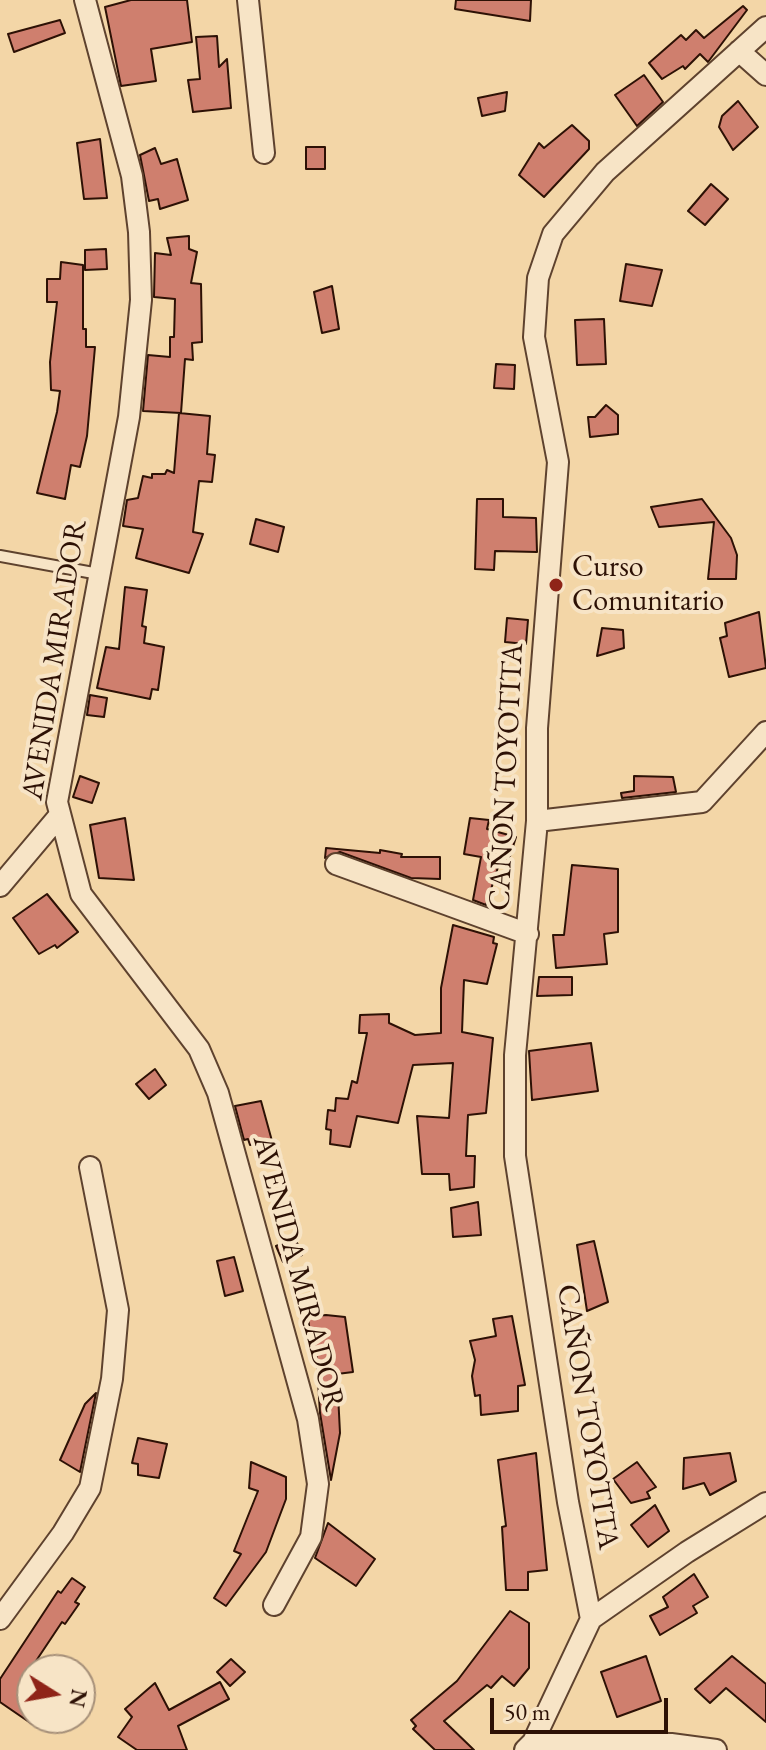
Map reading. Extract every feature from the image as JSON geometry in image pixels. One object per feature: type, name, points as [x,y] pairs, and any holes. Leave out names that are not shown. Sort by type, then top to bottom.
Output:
[{"type":"street","name":"AVENIDA MIRADOR","points":[[85,0],[132,176],[139,232],[141,300],[129,417],[57,802],[81,894],[199,1049],[218,1093],[304,1404],[318,1484],[311,1537],[274,1605]]},
{"type":"street","points":[[248,0],[264,153]]},
{"type":"street","name":"CAÑON TOYOTITA","points":[[591,1619],[568,1502],[515,1156],[515,1055],[537,821],[537,728],[558,462],[534,337],[538,278],[553,234],[605,172],[766,27]]},
{"type":"street","points":[[739,51],[766,75]]},
{"type":"street","points":[[537,821],[702,802],[766,732]]},
{"type":"street","points":[[0,886],[59,816]]},
{"type":"street","points":[[336,864],[528,934]]},
{"type":"street","points":[[0,1619],[63,1533],[90,1488],[112,1379],[118,1310],[90,1167]]},
{"type":"street","points":[[716,1750],[671,1744],[529,1746],[591,1619],[687,1552],[766,1503]]},
{"type":"lane","points":[[0,556],[99,574]]},
{"type":"building","points":[[131,0],[187,0],[192,42],[151,49],[156,81],[121,86],[105,7]]},
{"type":"building","points":[[456,0],[531,0],[530,21],[455,9]]},
{"type":"building","points":[[743,6],[747,10],[708,62],[700,54],[685,69],[683,66],[662,79],[649,63],[681,35],[686,40],[696,30],[704,38]]},
{"type":"building","points":[[60,20],[65,33],[14,52],[8,34]]},
{"type":"building","points":[[217,36],[219,67],[227,59],[231,108],[193,112],[188,80],[200,79],[196,37]]},
{"type":"building","points":[[644,75],[663,102],[637,126],[615,95]]},
{"type":"building","points":[[507,92],[505,111],[482,116],[478,98]]},
{"type":"building","points":[[738,101],[758,127],[733,150],[719,127],[722,116]]},
{"type":"building","points":[[572,125],[589,141],[589,149],[544,197],[519,175],[539,143],[544,148]]},
{"type":"building","points":[[100,139],[107,198],[84,199],[77,143]]},
{"type":"building","points":[[306,147],[325,147],[325,169],[306,169]]},
{"type":"building","points":[[155,148],[161,164],[177,159],[188,200],[160,209],[158,199],[149,201],[140,155]]},
{"type":"building","points":[[711,184],[728,199],[705,225],[688,211]]},
{"type":"building","points":[[189,236],[189,249],[197,252],[191,283],[201,284],[202,342],[192,343],[193,360],[185,359],[181,413],[143,411],[148,355],[170,357],[170,337],[174,337],[175,299],[154,297],[155,253],[171,255],[167,238]]},
{"type":"building","points":[[106,249],[107,269],[85,270],[85,250]]},
{"type":"building","points":[[61,262],[83,265],[83,329],[86,329],[86,347],[95,347],[87,436],[80,467],[71,465],[65,499],[37,493],[60,391],[51,390],[50,362],[57,302],[47,302],[47,279],[60,279]]},
{"type":"building","points":[[626,264],[662,270],[652,306],[620,301]]},
{"type":"building","points":[[332,286],[339,329],[322,333],[314,292]]},
{"type":"building","points":[[604,319],[606,364],[577,365],[575,320]]},
{"type":"building","points":[[496,364],[515,365],[514,389],[494,388]]},
{"type":"building","points":[[606,405],[618,415],[618,434],[590,437],[588,417],[595,417]]},
{"type":"building","points":[[179,413],[210,416],[207,454],[215,455],[212,482],[199,481],[193,532],[203,534],[189,573],[136,558],[143,529],[123,526],[127,500],[138,498],[143,476],[152,478],[152,474],[165,474],[167,470],[174,473]]},
{"type":"building","points":[[477,499],[503,499],[503,517],[536,518],[537,552],[495,551],[494,570],[475,569]]},
{"type":"building","points":[[702,499],[731,538],[737,555],[736,579],[708,579],[714,522],[659,527],[651,507]]},
{"type":"building","points":[[256,519],[284,527],[278,552],[250,544]]},
{"type":"building","points":[[125,587],[147,590],[142,626],[146,627],[144,643],[164,647],[158,690],[152,689],[150,699],[97,688],[106,647],[119,649]]},
{"type":"building","points":[[759,612],[766,668],[729,677],[720,638],[727,636],[725,623]]},
{"type":"building","points":[[507,618],[528,620],[526,644],[505,642]]},
{"type":"building","points":[[602,628],[623,630],[624,648],[597,656]]},
{"type":"building","points":[[90,695],[107,698],[104,717],[87,715]]},
{"type":"building","points":[[80,776],[99,783],[92,803],[73,797]]},
{"type":"building","points":[[634,776],[673,777],[676,792],[622,798],[621,793],[634,791]]},
{"type":"building","points":[[125,818],[134,880],[99,878],[90,825]]},
{"type":"building","points":[[470,818],[489,820],[487,829],[516,837],[507,866],[499,864],[486,905],[473,900],[481,857],[464,854]]},
{"type":"building","points":[[326,848],[380,853],[380,850],[402,854],[401,857],[440,857],[440,879],[411,878],[340,852],[325,858]]},
{"type":"building","points":[[572,865],[618,869],[618,932],[604,934],[607,964],[556,968],[553,935],[564,935]]},
{"type":"building","points":[[47,894],[78,932],[57,948],[55,945],[39,954],[13,918]]},
{"type":"building","points":[[453,925],[494,937],[493,943],[497,944],[487,984],[464,980],[462,1032],[493,1038],[486,1113],[468,1115],[466,1156],[475,1156],[474,1187],[450,1190],[449,1174],[422,1174],[417,1116],[449,1118],[453,1063],[413,1065],[398,1123],[357,1116],[350,1147],[330,1144],[331,1130],[326,1129],[328,1110],[335,1111],[336,1098],[348,1099],[352,1081],[357,1083],[367,1033],[359,1033],[360,1015],[389,1014],[389,1023],[415,1035],[441,1033],[441,988]]},
{"type":"building","points":[[539,977],[572,977],[572,995],[537,996]]},
{"type":"building","points":[[591,1043],[598,1091],[532,1100],[529,1051]]},
{"type":"building","points":[[155,1069],[166,1085],[149,1099],[136,1084]]},
{"type":"building","points":[[261,1101],[272,1141],[250,1145],[248,1139],[244,1140],[235,1106]]},
{"type":"building","points":[[478,1202],[481,1235],[453,1237],[451,1208]]},
{"type":"building","points":[[295,1238],[302,1255],[283,1262],[276,1246]]},
{"type":"building","points":[[594,1241],[608,1302],[587,1311],[577,1245]]},
{"type":"building","points":[[234,1257],[243,1291],[225,1296],[217,1261]]},
{"type":"building","points":[[512,1316],[525,1385],[518,1386],[518,1411],[481,1415],[480,1395],[475,1396],[472,1376],[475,1360],[470,1341],[496,1336],[493,1319]]},
{"type":"building","points":[[308,1317],[345,1317],[353,1372],[337,1374],[340,1433],[331,1480],[320,1413],[316,1349],[312,1349]]},
{"type":"building","points":[[96,1393],[80,1472],[60,1460],[85,1404]]},
{"type":"building","points":[[138,1438],[167,1444],[159,1478],[138,1475],[138,1464],[132,1463]]},
{"type":"building","points":[[536,1453],[547,1570],[528,1572],[528,1590],[506,1590],[502,1527],[506,1526],[498,1460]]},
{"type":"building","points":[[730,1453],[736,1481],[710,1495],[704,1483],[683,1489],[684,1458]]},
{"type":"building","points":[[251,1462],[286,1477],[286,1499],[266,1552],[226,1606],[214,1598],[241,1554],[234,1551],[258,1491],[249,1488]]},
{"type":"building","points":[[637,1462],[656,1487],[647,1492],[650,1498],[631,1503],[613,1479]]},
{"type":"building","points":[[655,1505],[669,1531],[648,1547],[631,1525]]},
{"type":"building","points":[[328,1523],[375,1559],[356,1586],[315,1558]]},
{"type":"building","points":[[694,1574],[708,1597],[693,1606],[697,1613],[660,1635],[650,1616],[668,1607],[663,1597]]},
{"type":"building","points":[[72,1578],[85,1587],[75,1602],[79,1604],[65,1624],[62,1622],[41,1654],[16,1654],[58,1591],[61,1593]]},
{"type":"building","points":[[510,1611],[529,1623],[529,1668],[514,1686],[502,1676],[491,1688],[487,1685],[444,1721],[474,1750],[435,1750],[413,1729],[416,1726],[411,1720],[457,1681]]},
{"type":"building","points":[[16,1655],[16,1713],[0,1702],[0,1679]]},
{"type":"building","points":[[646,1656],[661,1701],[617,1717],[601,1672]]},
{"type":"building","points":[[732,1656],[766,1684],[766,1722],[726,1688],[710,1703],[695,1689]]},
{"type":"building","points":[[231,1659],[245,1672],[230,1686],[217,1672]]},
{"type":"building","points":[[220,1682],[229,1699],[178,1726],[187,1750],[137,1750],[118,1737],[132,1717],[125,1709],[155,1683],[169,1710]]},
{"type":"place","name":"Curso Comunitario","points":[[556,585]]}]
